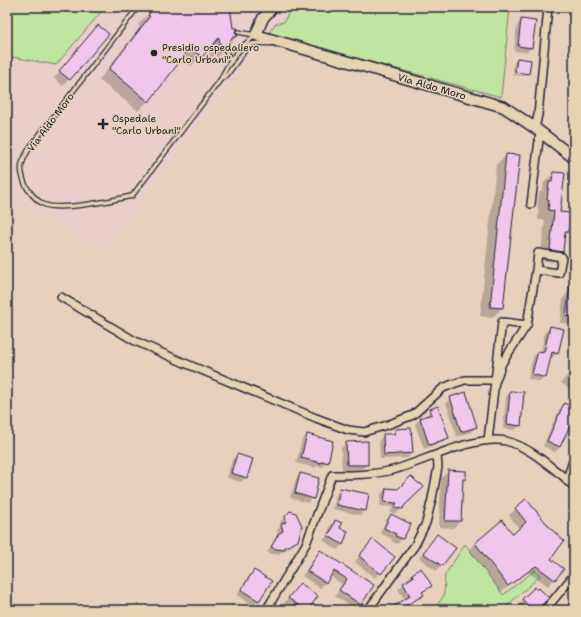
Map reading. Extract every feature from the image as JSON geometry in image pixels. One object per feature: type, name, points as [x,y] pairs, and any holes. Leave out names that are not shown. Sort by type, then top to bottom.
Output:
[{"type":"street","points":[[256,36],[263,18],[273,7]]},
{"type":"street","points":[[531,204],[548,7]]},
{"type":"street","name":"Via Aldo Moro","points":[[256,36],[504,107],[538,130],[572,156]]},
{"type":"street","points":[[496,380],[502,363],[527,325],[536,270]]},
{"type":"street","points":[[61,297],[135,341],[186,364],[348,430],[364,432],[387,425],[413,414],[442,388],[453,384],[465,380],[496,380]]},
{"type":"street","points":[[488,440],[502,322],[527,325]]},
{"type":"street","points":[[270,608],[306,544],[332,475],[365,475],[392,470],[488,440],[506,441],[525,448],[571,482],[574,463]]},
{"type":"street","points":[[368,610],[415,545],[426,523],[438,467],[437,456]]},
{"type":"street","points":[[545,610],[574,575]]},
{"type":"lane","name":"Via Aldo Moro","points":[[138,7],[30,147],[20,164],[23,180],[27,190],[44,205],[55,207],[90,204],[132,196],[220,79],[223,72],[249,45],[253,43],[268,44],[276,42]]},
{"type":"lane","points":[[238,32],[256,36]]},
{"type":"lane","name":"Via Aldo Moro","points":[[234,62],[245,42],[256,36]]},
{"type":"lane","points":[[224,48],[234,62]]},
{"type":"lane","points":[[572,156],[574,136]]},
{"type":"shaded area","name":"Ospedale \"Carlo Urbani\"","points":[[7,7],[291,7],[284,22],[275,24],[104,249],[7,199]]},
{"type":"green space","points":[[7,7],[103,7],[101,12],[56,65],[7,56]]},
{"type":"green space","points":[[291,7],[510,7],[501,97],[268,34],[275,24],[284,22]]},
{"type":"green space","points":[[465,544],[503,595],[535,570],[540,576],[502,610],[434,610],[444,595],[445,575]]},
{"type":"building","name":"Presidio ospedaliero \"Carlo Urbani\"","points":[[153,7],[230,7],[233,28],[238,28],[235,32],[238,36],[233,37],[228,44],[228,48],[227,45],[224,45],[221,49],[219,38],[202,57],[190,48],[149,102],[109,69],[150,16],[148,15]]},
{"type":"building","points":[[521,19],[536,21],[532,48],[518,46]]},
{"type":"building","points":[[98,25],[109,34],[70,80],[59,71]]},
{"type":"building","points":[[517,58],[531,60],[529,74],[515,72]]},
{"type":"building","points":[[506,154],[520,155],[503,308],[490,307]]},
{"type":"building","points":[[553,172],[565,173],[560,212],[571,213],[568,232],[565,232],[563,252],[550,250],[554,211],[548,210],[549,200],[547,199],[549,182],[552,182]]},
{"type":"building","points":[[570,285],[574,285],[574,317],[566,316]]},
{"type":"building","points":[[550,326],[564,329],[558,354],[552,352],[546,378],[532,374],[538,351],[544,352]]},
{"type":"building","points":[[510,391],[524,392],[521,426],[507,424]]},
{"type":"building","points":[[466,392],[477,427],[461,432],[450,397]]},
{"type":"building","points":[[564,403],[574,408],[574,417],[560,447],[547,441]]},
{"type":"building","points":[[438,406],[449,438],[429,445],[420,418],[432,414],[430,409]]},
{"type":"building","points":[[411,428],[413,453],[384,455],[383,434],[395,434],[395,429]]},
{"type":"building","points":[[307,434],[333,441],[328,463],[322,461],[321,463],[301,458]]},
{"type":"building","points":[[368,441],[368,465],[347,465],[346,442]]},
{"type":"building","points":[[237,454],[253,459],[247,478],[231,473]]},
{"type":"building","points":[[448,470],[466,471],[466,479],[463,479],[461,521],[445,521]]},
{"type":"building","points":[[300,473],[319,478],[314,499],[295,493]]},
{"type":"building","points":[[411,476],[424,487],[404,506],[403,509],[394,508],[397,503],[384,502],[386,488],[398,489]]},
{"type":"building","points":[[340,488],[369,494],[366,511],[337,505]]},
{"type":"building","points":[[526,499],[552,530],[564,541],[551,559],[564,569],[555,580],[536,566],[508,586],[475,543],[502,520],[513,534],[526,522],[515,508]]},
{"type":"building","points":[[290,511],[296,513],[302,526],[298,541],[284,548],[284,550],[271,547],[279,533],[283,531],[281,524],[286,522],[285,516]]},
{"type":"building","points":[[391,514],[411,524],[403,539],[395,536],[396,534],[384,528]]},
{"type":"building","points":[[335,520],[342,523],[340,528],[348,531],[343,545],[327,535],[331,531]]},
{"type":"building","points":[[437,534],[456,548],[442,566],[423,553]]},
{"type":"building","points":[[373,539],[395,557],[381,574],[359,556]]},
{"type":"building","points":[[320,550],[374,585],[361,605],[339,590],[347,579],[334,571],[326,583],[307,571]]},
{"type":"building","points":[[421,568],[432,586],[422,592],[424,595],[405,606],[408,610],[388,610],[410,596],[403,583],[413,577],[412,574]]},
{"type":"building","points":[[254,570],[272,581],[259,601],[241,590]]},
{"type":"building","points":[[300,583],[318,596],[308,610],[305,610],[288,598]]},
{"type":"building","points":[[535,587],[537,590],[539,588],[549,598],[536,610],[532,610],[522,599]]},
{"type":"place","name":"Presidio ospedaliero \"Carlo Urbani\"","points":[[154,53]]},
{"type":"place","name":"Ospedale \"Carlo Urbani\"","points":[[103,124]]}]
